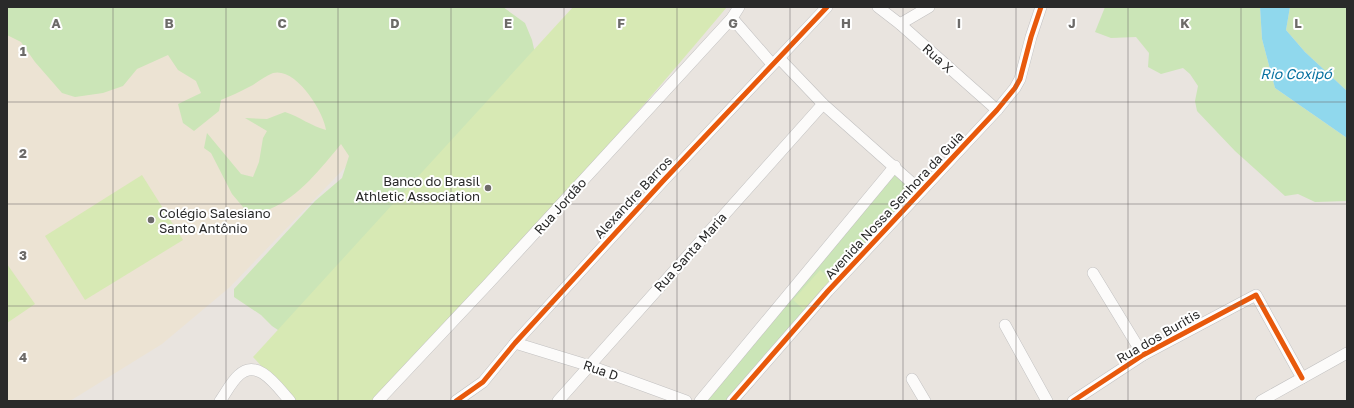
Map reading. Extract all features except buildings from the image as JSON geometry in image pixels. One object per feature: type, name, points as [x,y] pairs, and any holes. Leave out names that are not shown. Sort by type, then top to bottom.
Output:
[{"type":"street","name":"Rua Jordão","points":[[378,401],[488,284],[732,18],[739,7]]},
{"type":"street","name":"Alexandre Barros","points":[[456,401],[483,382],[515,343],[775,61],[827,7]]},
{"type":"street","name":"Rua X","points":[[878,7],[900,24],[997,110]]},
{"type":"street","points":[[900,24],[929,7]]},
{"type":"street","name":"Avenida Nossa Senhora da Guia","points":[[732,401],[828,291],[997,110],[1015,88],[1020,79],[1041,7]]},
{"type":"street","points":[[732,18],[775,61],[895,166],[921,191]]},
{"type":"street","name":"Rua Santa Maria","points":[[558,401],[823,104]]},
{"type":"street","name":"Avenida Nossa Senhora da Guia","points":[[700,401],[895,166]]},
{"type":"street","points":[[1093,273],[1143,355]]},
{"type":"street","name":"Rua dos Buritis","points":[[1073,401],[1143,355],[1256,295],[1302,378]]},
{"type":"street","points":[[1005,325],[1047,401]]},
{"type":"street","name":"Rua D","points":[[515,343],[590,366],[686,401]]},
{"type":"street","points":[[1262,401],[1347,353]]},
{"type":"street","points":[[220,401],[240,374],[254,370],[263,372],[290,401]]},
{"type":"street","points":[[912,379],[925,401]]},
{"type":"shaded area","name":"Colégio Salesiano Santo Antônio","points":[[7,7],[263,7],[359,153],[230,287],[162,344],[70,401],[7,401]]},
{"type":"green space","points":[[7,7],[503,7],[525,23],[532,40],[538,66],[287,336],[272,326],[261,315],[234,297],[234,289],[315,201],[342,178],[349,156],[341,144],[309,181],[291,197],[270,209],[249,214],[232,194],[211,153],[204,148],[207,133],[241,174],[253,177],[259,162],[263,138],[267,131],[245,118],[267,119],[285,112],[326,130],[320,113],[307,92],[291,77],[282,73],[273,73],[246,89],[221,100],[219,111],[194,131],[183,123],[178,104],[201,93],[196,81],[178,70],[168,55],[137,69],[123,86],[103,93],[75,97],[62,93],[35,62],[21,42],[7,35]]},
{"type":"green space","name":"Banco do Brasil Athletic Association","points":[[573,7],[727,7],[641,108],[553,207],[373,401],[293,401],[253,357]]},
{"type":"green space","points":[[1105,7],[1260,7],[1262,39],[1275,88],[1347,138],[1347,201],[1315,202],[1298,194],[1285,196],[1235,151],[1197,111],[1195,101],[1198,86],[1190,74],[1183,68],[1161,74],[1148,67],[1149,53],[1136,37],[1111,38],[1095,32]]},
{"type":"green space","points":[[1290,7],[1347,7],[1347,91],[1305,52],[1286,30]]},
{"type":"green space","points":[[894,174],[915,191],[728,401],[706,401]]},
{"type":"green space","points":[[142,175],[183,240],[85,300],[45,236]]},
{"type":"green space","points":[[7,264],[35,304],[7,323]]},
{"type":"green space","points":[[820,270],[831,280],[804,310],[793,300]]},
{"type":"water","name":"Rio Coxipó","points":[[1260,7],[1290,7],[1286,30],[1305,52],[1347,91],[1347,138],[1275,88],[1262,39]]},
{"type":"cycle path","points":[[456,401],[483,382],[515,343],[663,181],[827,7]]},
{"type":"cycle path","points":[[732,401],[828,291],[997,110],[1015,88],[1020,79],[1041,7]]},
{"type":"cycle path","points":[[1073,401],[1143,355],[1256,295],[1302,378]]},
{"type":"place","name":"Banco do Brasil Athletic Association","points":[[488,188]]},
{"type":"place","name":"Colégio Salesiano Santo Antônio","points":[[151,220]]}]
